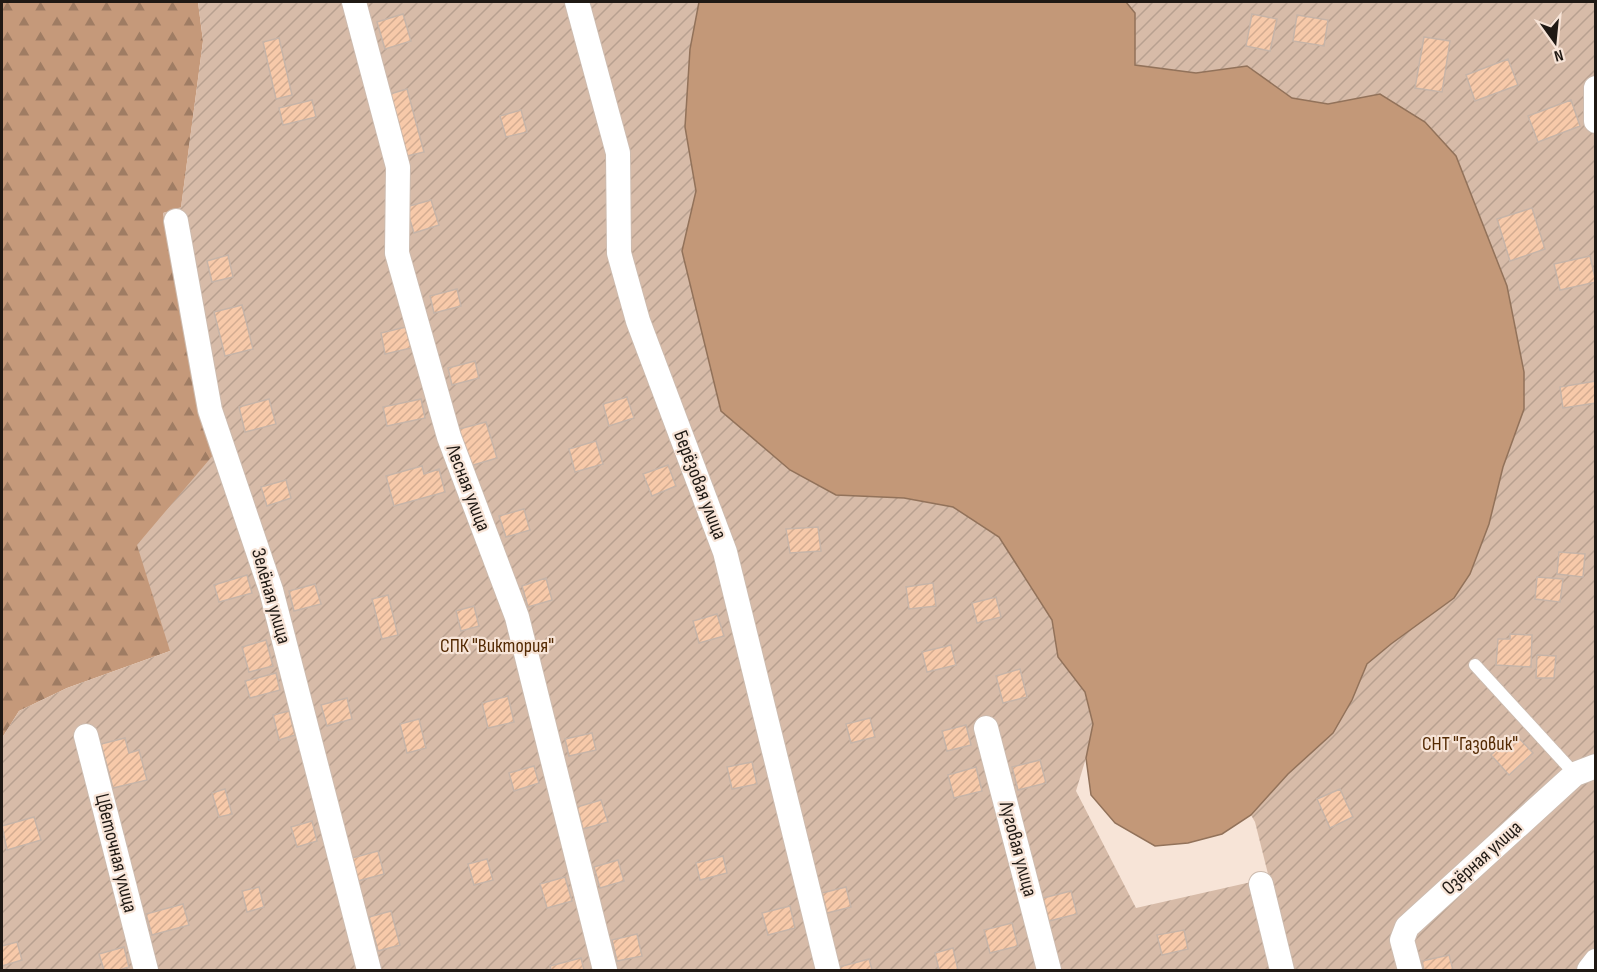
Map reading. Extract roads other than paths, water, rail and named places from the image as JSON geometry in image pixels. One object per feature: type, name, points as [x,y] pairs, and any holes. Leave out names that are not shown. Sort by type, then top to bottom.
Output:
[{"type":"street","name":"Лесная улица","points":[[354,2],[398,167],[397,253],[449,437],[517,617],[605,970]]},
{"type":"street","name":"Берёзовая улица","points":[[577,2],[618,153],[619,253],[638,321],[725,552],[828,970]]},
{"type":"street","points":[[1596,88],[1596,121]]},
{"type":"street","name":"Зелёная улица","points":[[176,221],[210,410],[271,590],[369,970]]},
{"type":"street","name":"Луговая улица","points":[[986,728],[1049,970]]},
{"type":"street","name":"Цветочная улица","points":[[86,736],[146,970]]},
{"type":"street","name":"Озёрная улица","points":[[1410,970],[1402,940],[1407,927],[1585,770]]},
{"type":"street","points":[[1261,884],[1282,970]]},
{"type":"street","points":[[1588,970],[1596,961]]},
{"type":"lane","points":[[1475,665],[1585,770]]},
{"type":"park label","name":"СПК \"Виктория\"","points":[[497,646]]},
{"type":"park label","name":"СНТ \"Газовик\"","points":[[1470,744]]}]
